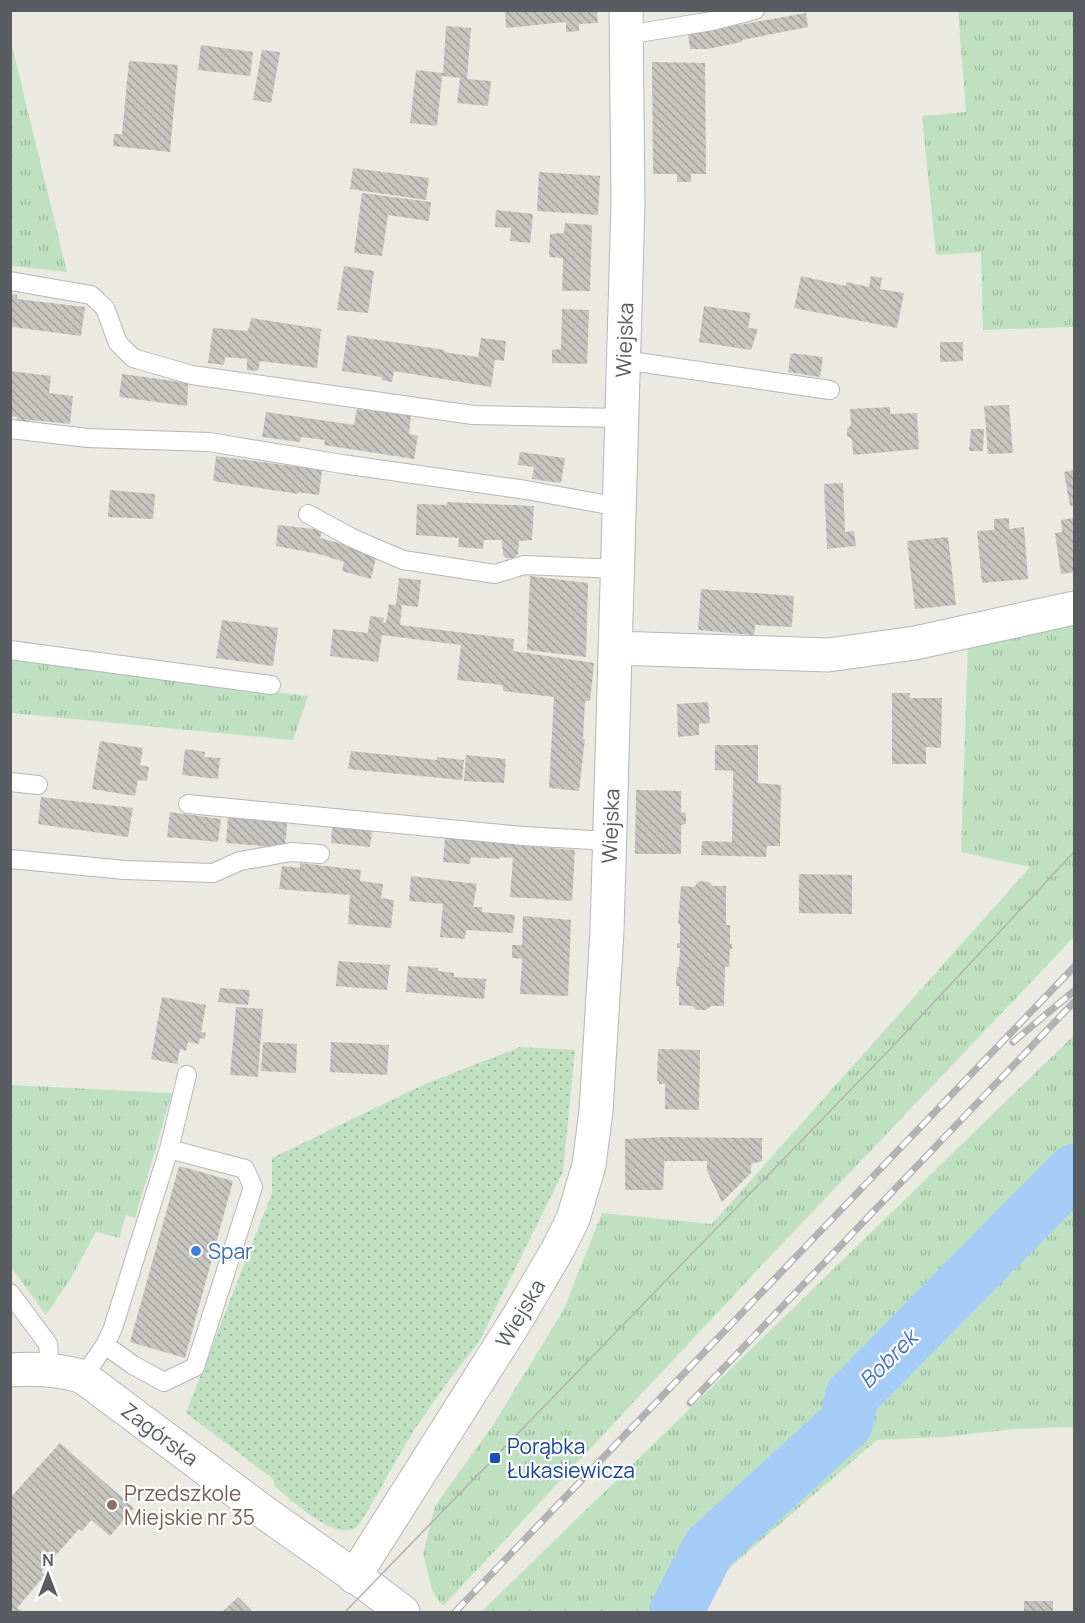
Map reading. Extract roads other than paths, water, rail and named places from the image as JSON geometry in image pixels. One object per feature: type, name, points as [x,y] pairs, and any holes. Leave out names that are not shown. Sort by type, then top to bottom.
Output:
[{"type":"street","name":"Wiejska","points":[[354,1577],[517,1320],[558,1250],[576,1209],[589,1165],[597,1111],[607,931],[628,204],[626,23]]},
{"type":"street","points":[[615,648],[828,655],[859,652],[970,632],[1074,608]]},
{"type":"street","name":"Zagórska","points":[[10,1370],[50,1369],[83,1377],[403,1612]]},
{"type":"lane","points":[[626,23],[712,21],[754,10]]},
{"type":"lane","points":[[10,281],[91,295],[105,308],[118,343],[133,358],[192,375],[473,415],[621,418]]},
{"type":"lane","points":[[623,360],[830,390]]},
{"type":"lane","points":[[10,429],[88,438],[209,442],[342,464],[526,490],[620,507]]},
{"type":"lane","points":[[308,514],[352,538],[403,560],[495,574],[524,565],[618,569]]},
{"type":"lane","points":[[10,650],[271,685]]},
{"type":"lane","points":[[10,782],[38,785]]},
{"type":"lane","points":[[188,804],[523,836],[609,841]]},
{"type":"lane","points":[[10,859],[125,870],[213,873],[250,859],[291,852],[320,854]]},
{"type":"lane","points":[[83,1377],[105,1345],[169,1149],[187,1075]]},
{"type":"lane","points":[[105,1345],[133,1365],[165,1382],[195,1367],[243,1220],[253,1187],[244,1169],[169,1149]]},
{"type":"lane","points":[[10,1293],[48,1344],[50,1369]]},
{"type":"waterway","name":"Bobrek","points":[[676,1612],[709,1548],[846,1423],[852,1396],[1074,1171]]},
{"type":"tram line","points":[[345,1612],[895,1044],[1074,852]]},
{"type":"railway","points":[[455,1612],[1074,967]]},
{"type":"railway","points":[[1013,1042],[1074,991]]},
{"type":"railway","points":[[690,1403],[1074,1002]]},
{"type":"place","name":"Spar","points":[[196,1251]]},
{"type":"place","name":"Porąbka Łukasiewicza","points":[[495,1458]]},
{"type":"place","name":"Przedszkole Miejskie nr 35","points":[[112,1505]]}]
